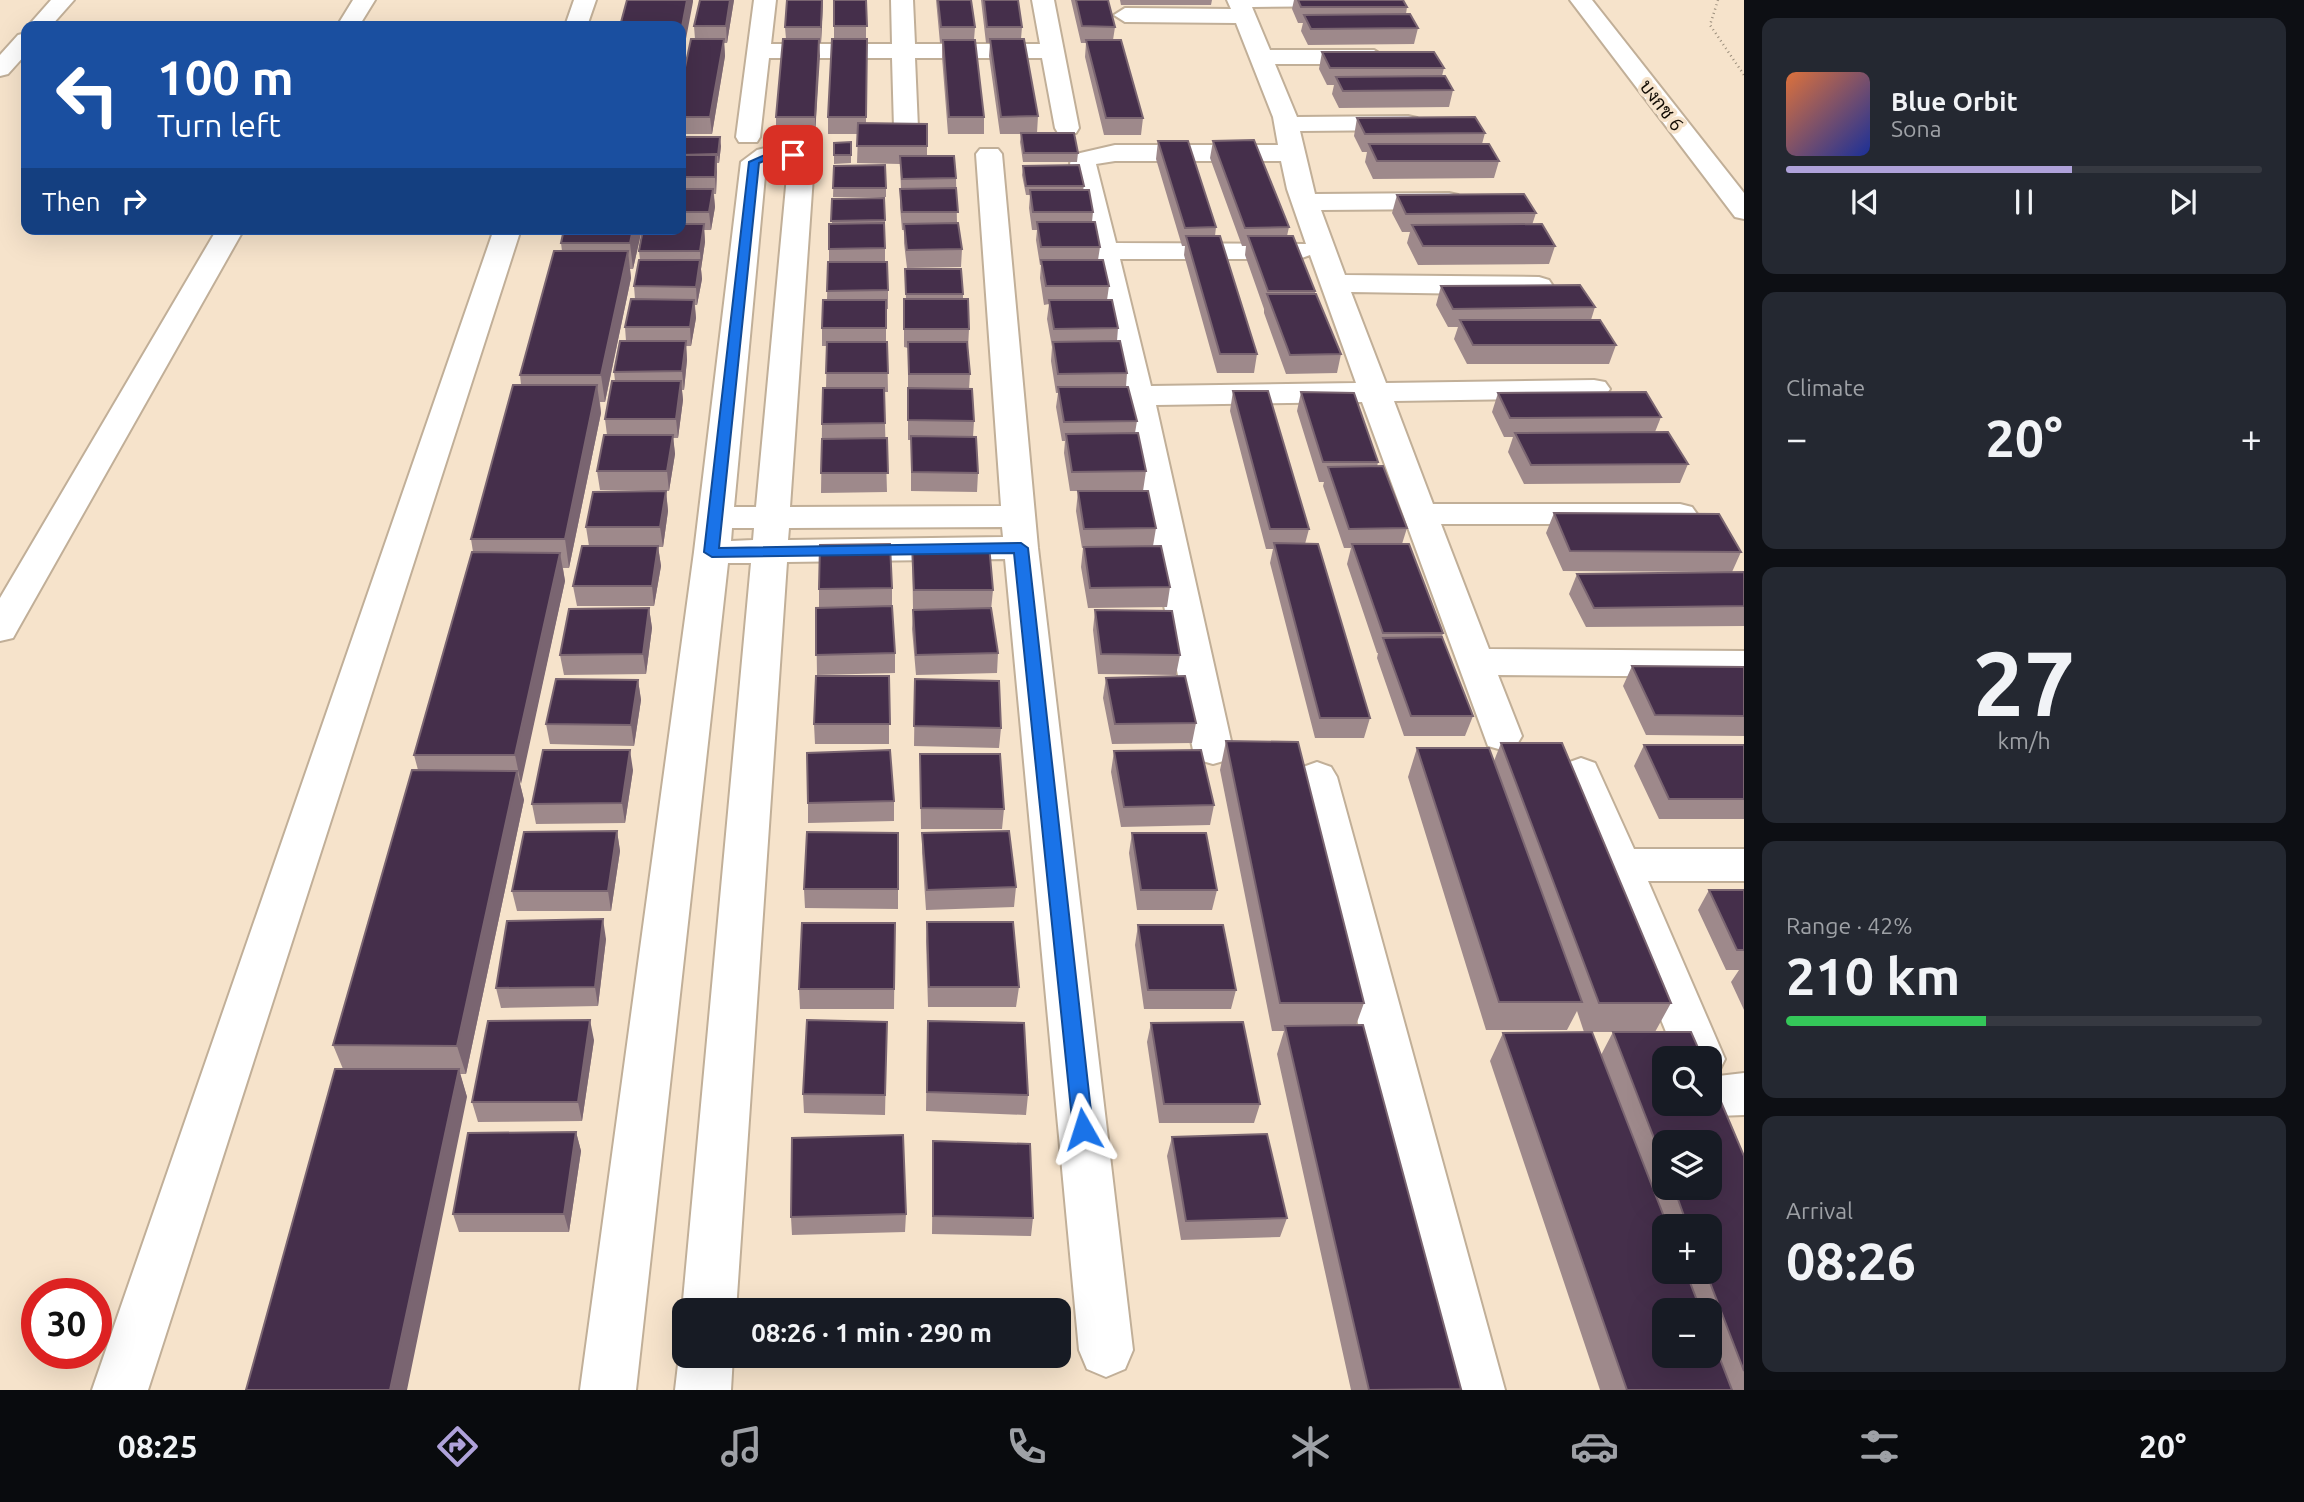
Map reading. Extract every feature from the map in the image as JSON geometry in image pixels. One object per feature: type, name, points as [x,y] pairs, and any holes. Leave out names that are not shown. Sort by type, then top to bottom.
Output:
[{"type":"street","points":[[44,21],[63,0]]},
{"type":"street","points":[[351,21],[364,0]]},
{"type":"street","points":[[578,21],[584,0]]},
{"type":"street","points":[[748,137],[765,0]]},
{"type":"street","points":[[902,0],[906,128]]},
{"type":"street","points":[[1043,0],[1067,128]]},
{"type":"street","points":[[1125,15],[1359,0]]},
{"type":"street","name":"บงกช 6","points":[[1581,0],[1744,211]]},
{"type":"street","points":[[1241,6],[1290,139],[1305,202],[1322,251],[1502,736]]},
{"type":"street","points":[[4,81],[21,49]]},
{"type":"street","points":[[759,51],[1052,51]]},
{"type":"street","points":[[1261,57],[1397,57]]},
{"type":"street","points":[[1213,750],[1085,159],[1115,153],[1290,139],[1439,123]]},
{"type":"street","points":[[608,1390],[714,535],[754,162],[778,152],[793,155],[801,162],[710,1298]]},
{"type":"street","points":[[989,154],[1020,532],[1106,1350]]},
{"type":"street","points":[[1305,202],[1480,201]]},
{"type":"street","points":[[0,629],[228,235]]},
{"type":"street","points":[[120,1390],[506,235]]},
{"type":"street","points":[[1104,251],[1322,251]]},
{"type":"street","points":[[1334,283],[1539,286]]},
{"type":"street","points":[[1138,396],[1594,389]]},
{"type":"street","points":[[1419,514],[1680,514]]},
{"type":"street","points":[[714,535],[1020,532]]},
{"type":"street","points":[[1474,662],[1744,664]]},
{"type":"street","points":[[1581,773],[1618,865],[1700,1046]]},
{"type":"street","points":[[1317,777],[1477,1390]]},
{"type":"street","points":[[1618,865],[1744,865]]},
{"type":"street","points":[[704,1390],[705,1368]]},
{"type":"path","points":[[1718,0],[1710,25],[1744,75]]},
{"type":"building","points":[[627,0],[687,0],[683,21],[621,21]]},
{"type":"building","points":[[700,0],[730,0],[726,26],[694,26]]},
{"type":"building","points":[[787,0],[822,0],[821,27],[785,27]]},
{"type":"building","points":[[834,0],[866,0],[867,26],[834,26]]},
{"type":"building","points":[[938,0],[971,0],[975,27],[941,27]]},
{"type":"building","points":[[984,0],[1018,0],[1022,27],[987,27]]},
{"type":"building","points":[[1076,0],[1108,0],[1115,27],[1082,26]]},
{"type":"building","points":[[1298,0],[1403,0],[1407,7],[1301,7]]},
{"type":"building","points":[[1410,14],[1418,28],[1311,29],[1304,15]]},
{"type":"building","points":[[691,39],[724,39],[710,117],[686,117],[686,62]]},
{"type":"building","points":[[783,39],[819,39],[815,117],[776,117]]},
{"type":"building","points":[[832,39],[867,39],[866,117],[828,117]]},
{"type":"building","points":[[990,39],[1024,39],[1038,116],[1001,117]]},
{"type":"building","points":[[943,40],[975,40],[984,117],[949,117]]},
{"type":"building","points":[[1086,40],[1121,40],[1143,118],[1106,118]]},
{"type":"building","points":[[1322,52],[1434,52],[1444,68],[1330,68]]},
{"type":"building","points":[[1445,76],[1453,90],[1343,91],[1336,77]]},
{"type":"building","points":[[1475,117],[1485,133],[1365,134],[1357,118]]},
{"type":"building","points":[[858,123],[927,124],[927,146],[857,146]]},
{"type":"building","points":[[1021,133],[1074,133],[1078,153],[1024,153]]},
{"type":"building","points":[[686,137],[720,137],[718,155],[686,155]]},
{"type":"building","points":[[1254,140],[1289,227],[1245,228],[1213,141]]},
{"type":"building","points":[[1158,141],[1188,141],[1216,227],[1185,228]]},
{"type":"building","points":[[851,142],[851,155],[834,155],[834,143]]},
{"type":"building","points":[[1369,144],[1489,144],[1499,161],[1377,161]]},
{"type":"building","points":[[716,154],[715,177],[686,177],[686,155]]},
{"type":"building","points":[[900,156],[954,156],[956,178],[902,179]]},
{"type":"building","points":[[885,165],[886,188],[833,188],[834,166]]},
{"type":"building","points":[[1079,165],[1084,186],[1026,186],[1023,166]]},
{"type":"building","points":[[956,188],[958,212],[902,212],[900,189]]},
{"type":"building","points":[[686,189],[713,189],[709,212],[686,212]]},
{"type":"building","points":[[1030,190],[1089,190],[1093,212],[1033,212]]},
{"type":"building","points":[[1524,194],[1536,213],[1406,214],[1397,195]]},
{"type":"building","points":[[884,198],[885,220],[831,221],[832,199]]},
{"type":"building","points":[[1037,222],[1095,222],[1100,247],[1041,247]]},
{"type":"building","points":[[884,223],[885,248],[829,249],[829,224]]},
{"type":"building","points":[[958,223],[962,249],[907,250],[904,224]]},
{"type":"building","points":[[686,224],[704,224],[700,251],[639,251],[642,235],[686,235]]},
{"type":"building","points":[[1542,224],[1555,246],[1423,246],[1412,225]]},
{"type":"building","points":[[563,235],[632,235],[630,243],[561,243]]},
{"type":"building","points":[[1186,236],[1220,236],[1257,354],[1220,354]]},
{"type":"building","points":[[1248,236],[1293,236],[1315,291],[1268,291]]},
{"type":"building","points":[[554,251],[628,251],[601,375],[520,375]]},
{"type":"building","points":[[639,260],[700,260],[696,287],[634,286]]},
{"type":"building","points":[[1041,260],[1103,260],[1109,286],[1046,286]]},
{"type":"building","points":[[828,262],[887,262],[888,290],[827,291]]},
{"type":"building","points":[[905,269],[961,269],[963,294],[906,294]]},
{"type":"building","points":[[1580,285],[1595,307],[1453,309],[1441,286]]},
{"type":"building","points":[[1267,294],[1316,294],[1341,354],[1290,355]]},
{"type":"building","points":[[631,299],[694,300],[690,327],[625,327]]},
{"type":"building","points":[[904,299],[968,299],[969,329],[904,329]]},
{"type":"building","points":[[823,300],[886,300],[886,328],[822,328]]},
{"type":"building","points":[[1049,300],[1112,300],[1118,328],[1054,329]]},
{"type":"building","points":[[1460,320],[1600,320],[1616,345],[1473,345]]},
{"type":"building","points":[[620,341],[686,341],[682,371],[614,372]]},
{"type":"building","points":[[1120,341],[1127,373],[1058,374],[1053,342]]},
{"type":"building","points":[[827,342],[887,342],[888,373],[826,373]]},
{"type":"building","points":[[908,342],[967,342],[970,374],[909,374]]},
{"type":"building","points":[[612,381],[681,381],[676,419],[605,419]]},
{"type":"building","points":[[513,385],[597,385],[565,539],[471,539]]},
{"type":"building","points":[[1058,387],[1128,387],[1137,421],[1064,422]]},
{"type":"building","points":[[823,388],[884,388],[885,423],[822,424]]},
{"type":"building","points":[[908,388],[972,389],[974,421],[908,420]]},
{"type":"building","points":[[1233,391],[1268,391],[1309,529],[1270,529]]},
{"type":"building","points":[[1301,392],[1354,393],[1378,462],[1323,462]]},
{"type":"building","points":[[1646,392],[1661,417],[1510,418],[1498,393]]},
{"type":"building","points":[[1668,432],[1688,464],[1531,465],[1515,433]]},
{"type":"building","points":[[1138,433],[1146,471],[1072,472],[1066,434]]},
{"type":"building","points":[[604,435],[673,435],[667,471],[597,471]]},
{"type":"building","points":[[911,436],[976,437],[978,473],[912,472]]},
{"type":"building","points":[[887,438],[888,473],[821,473],[822,439]]},
{"type":"building","points":[[1383,466],[1407,528],[1349,529],[1328,467]]},
{"type":"building","points":[[666,491],[660,527],[586,527],[593,492]]},
{"type":"building","points":[[1078,491],[1148,491],[1156,528],[1084,529]]},
{"type":"building","points":[[1554,513],[1719,514],[1741,552],[1570,551]]},
{"type":"building","points":[[1274,543],[1318,544],[1370,718],[1320,718]]},
{"type":"building","points":[[890,544],[892,588],[819,589],[820,545]]},
{"type":"building","points":[[1352,544],[1409,544],[1443,633],[1383,633]]},
{"type":"building","points":[[912,545],[989,545],[993,590],[914,590]]},
{"type":"building","points":[[582,546],[658,546],[652,586],[573,586]]},
{"type":"building","points":[[1161,546],[1170,587],[1090,588],[1084,547]]},
{"type":"building","points":[[472,552],[560,553],[515,755],[414,755]]},
{"type":"building","points":[[1744,572],[1744,606],[1594,608],[1577,574]]},
{"type":"building","points":[[892,606],[895,653],[816,655],[816,608]]},
{"type":"building","points":[[649,608],[643,654],[560,655],[569,609]]},
{"type":"building","points":[[991,608],[998,653],[916,655],[913,610]]},
{"type":"building","points":[[1095,610],[1172,611],[1180,655],[1101,654]]},
{"type":"building","points":[[1442,637],[1473,716],[1411,716],[1383,638]]},
{"type":"building","points":[[1632,666],[1744,667],[1744,716],[1655,715]]},
{"type":"building","points":[[816,676],[889,676],[890,724],[814,724]]},
{"type":"building","points":[[1185,676],[1196,723],[1115,724],[1106,678]]},
{"type":"building","points":[[556,679],[638,680],[631,725],[546,724]]},
{"type":"building","points":[[915,679],[999,681],[1001,728],[914,726]]},
{"type":"building","points":[[1226,741],[1298,742],[1364,1003],[1280,1003]]},
{"type":"building","points":[[1501,743],[1562,743],[1671,1003],[1599,1003]]},
{"type":"building","points":[[1644,745],[1744,745],[1744,799],[1669,799]]},
{"type":"building","points":[[1417,748],[1489,748],[1582,1002],[1499,1002]]},
{"type":"building","points":[[543,750],[630,750],[622,803],[532,804]]},
{"type":"building","points":[[890,750],[894,801],[808,803],[807,753]]},
{"type":"building","points":[[1201,750],[1214,805],[1124,807],[1114,751]]},
{"type":"building","points":[[920,754],[1000,754],[1004,809],[921,808]]},
{"type":"building","points":[[412,770],[517,771],[457,1046],[333,1045]]},
{"type":"building","points":[[617,831],[608,891],[512,891],[524,832]]},
{"type":"building","points":[[1009,831],[1016,887],[927,890],[922,833]]},
{"type":"building","points":[[807,832],[898,833],[898,889],[804,889]]},
{"type":"building","points":[[1132,833],[1206,833],[1217,890],[1141,890]]},
{"type":"building","points":[[1709,890],[1744,890],[1744,950],[1737,950]]},
{"type":"building","points":[[603,919],[595,987],[496,988],[507,921]]},
{"type":"building","points":[[927,922],[1013,922],[1019,987],[929,987]]},
{"type":"building","points":[[802,923],[895,923],[894,989],[799,989]]},
{"type":"building","points":[[1138,925],[1223,925],[1236,990],[1148,990]]},
{"type":"building","points":[[590,1020],[578,1102],[472,1102],[488,1021]]},
{"type":"building","points":[[807,1020],[887,1022],[885,1095],[803,1094]]},
{"type":"building","points":[[928,1021],[1024,1023],[1028,1095],[927,1092]]},
{"type":"building","points":[[1243,1022],[1260,1104],[1164,1104],[1151,1023]]},
{"type":"building","points":[[1363,1025],[1461,1389],[1369,1390],[1285,1026]]},
{"type":"building","points":[[1592,1032],[1652,1186],[1652,1200],[1657,1200],[1663,1214],[1652,1214],[1652,1284],[1691,1284],[1696,1298],[1652,1298],[1652,1368],[1722,1368],[1722,1364],[1732,1390],[1627,1390],[1503,1033]]},
{"type":"building","points":[[1613,1032],[1691,1032],[1697,1046],[1652,1046],[1652,1116],[1722,1116],[1722,1104],[1744,1156],[1744,1371],[1722,1314],[1722,1298],[1716,1298],[1711,1284],[1722,1284],[1722,1214],[1683,1214],[1678,1200],[1722,1200],[1722,1130],[1652,1130],[1652,1133]]},
{"type":"building","points":[[335,1069],[459,1069],[390,1390],[246,1390]]},
{"type":"building","points":[[576,1132],[564,1214],[453,1214],[468,1133]]},
{"type":"building","points":[[1267,1134],[1287,1218],[1186,1221],[1172,1137]]},
{"type":"building","points":[[903,1135],[906,1214],[791,1217],[792,1138]]},
{"type":"building","points":[[933,1141],[1030,1144],[1033,1218],[933,1216]]},
{"type":"route","points":[[793,155],[778,152],[765,155],[754,162],[712,552],[1021,548],[1083,1129]]}]
